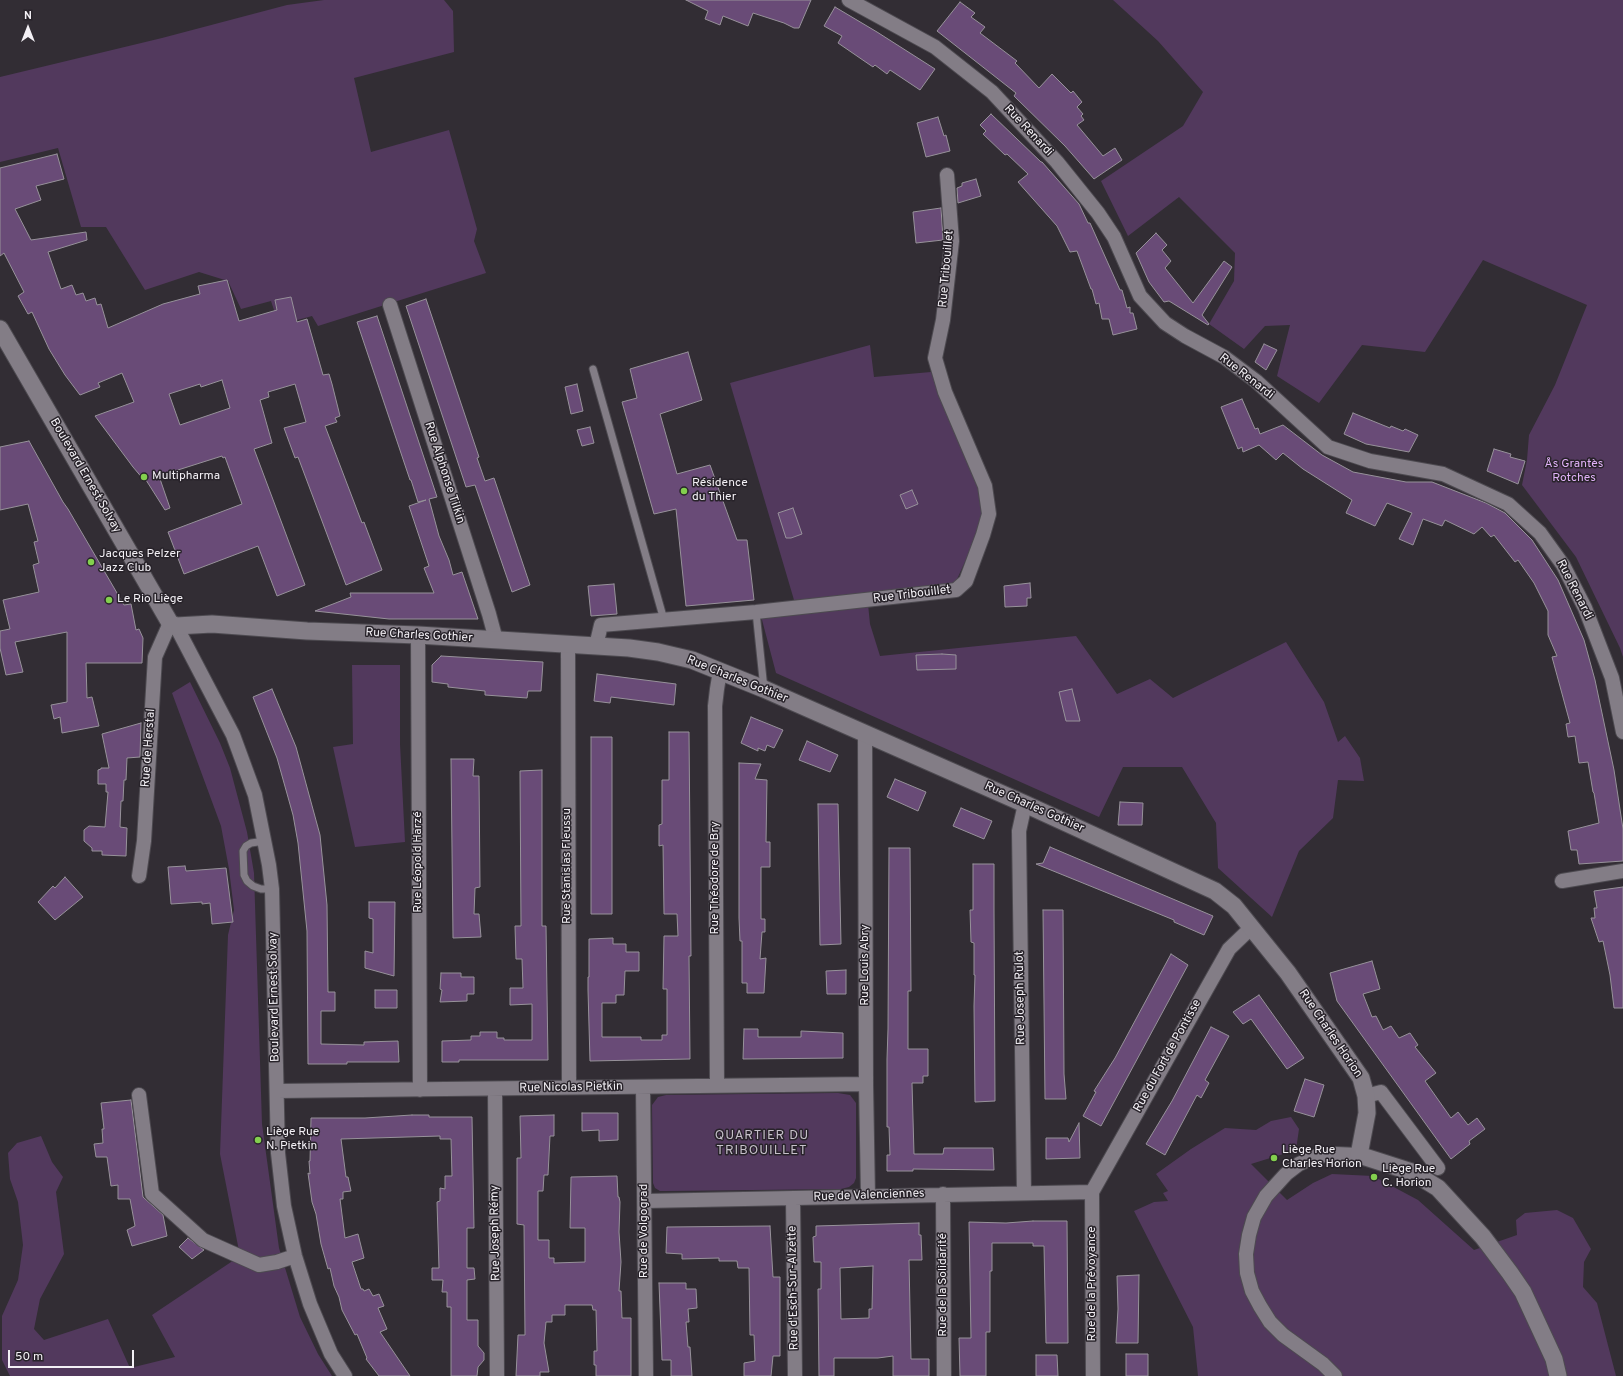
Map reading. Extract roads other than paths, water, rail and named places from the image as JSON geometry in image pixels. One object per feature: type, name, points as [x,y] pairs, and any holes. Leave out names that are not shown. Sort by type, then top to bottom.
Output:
[{"type":"street","name":"Rue Renardi","points":[[849,0],[935,47],[992,92],[1057,162],[1098,212],[1114,237],[1140,296],[1165,323],[1185,336],[1224,357],[1256,381],[1312,434],[1328,447],[1370,461],[1443,474],[1508,504],[1540,533],[1564,565],[1585,608],[1612,678],[1623,732]]},
{"type":"street","name":"Rue Tribouillet","points":[[596,646],[601,625],[756,612],[956,590],[966,580],[983,535],[988,514],[985,486],[945,392],[935,358],[943,320],[952,240],[947,175]]},
{"type":"street","name":"Rue Alphonse Tilkin","points":[[390,305],[496,640]]},
{"type":"street","name":"Boulevard Ernest Solvay","points":[[0,329],[173,625],[233,735],[255,796],[270,865],[272,889],[280,1178],[286,1220],[295,1256],[317,1323],[331,1354],[345,1376]]},
{"type":"street","name":"Rue Charles Gothier","points":[[173,625],[212,624],[307,631],[418,635],[629,648],[658,652],[692,660],[764,689],[1025,804],[1215,892],[1234,906],[1252,927]]},
{"type":"street","name":"Rue de Herstal","points":[[140,876],[144,840],[156,657],[173,625]]},
{"type":"street","name":"Rue Léopold Harzé","points":[[418,635],[420,1090]]},
{"type":"street","name":"Rue Stanislas Fleussu","points":[[568,644],[569,1087]]},
{"type":"street","name":"Rue Théodore de Bry","points":[[717,1085],[715,706],[716,689],[720,671]]},
{"type":"street","name":"Rue Louis Abry","points":[[865,734],[866,1084],[868,1196]]},
{"type":"street","name":"Rue Joseph Rulot","points":[[1024,1193],[1019,831],[1025,804]]},
{"type":"street","points":[[1562,881],[1623,871]]},
{"type":"street","name":"Rue Charles Horion","points":[[1252,927],[1288,973],[1361,1078],[1366,1096],[1366,1113],[1358,1155]]},
{"type":"street","name":"Rue du Fort de Pontisse","points":[[1092,1192],[1229,949],[1252,927]]},
{"type":"street","name":"Rue Nicolas Pietkin","points":[[277,1091],[866,1084]]},
{"type":"street","name":"Rue de Volgograd","points":[[643,1087],[646,1376]]},
{"type":"street","name":"Rue Joseph Rémy","points":[[494,1089],[497,1376]]},
{"type":"street","points":[[1366,1096],[1381,1092],[1438,1168]]},
{"type":"street","points":[[139,1095],[152,1194],[204,1240],[259,1265],[277,1262],[295,1256]]},
{"type":"street","points":[[1335,1376],[1323,1364],[1283,1335],[1270,1322],[1252,1290],[1247,1273],[1246,1254],[1254,1217],[1266,1196],[1286,1174],[1299,1164],[1317,1156],[1336,1154],[1358,1155],[1412,1172],[1438,1188],[1483,1237],[1523,1292],[1554,1359],[1558,1376]]},
{"type":"street","name":"Rue de Valenciennes","points":[[645,1201],[1092,1192]]},
{"type":"street","name":"Rue de la Prévoyance","points":[[1092,1192],[1093,1376]]},
{"type":"street","name":"Rue de la Solidarité","points":[[943,1194],[944,1376]]},
{"type":"street","name":"Rue d'Esch-Sur-Alzette","points":[[793,1199],[796,1376]]},
{"type":"lane","points":[[593,369],[664,620]]},
{"type":"lane","points":[[756,612],[764,689]]},
{"type":"lane","points":[[264,841],[251,843],[246,846],[243,851],[244,875],[247,881],[254,886],[261,889],[272,889]]},
{"type":"place","name":"Multipharma","points":[[144,477]]},
{"type":"place","name":"Résidence du Thier","points":[[684,491]]},
{"type":"place","name":"Jacques Pelzer Jazz Club","points":[[91,562]]},
{"type":"place","name":"Le Rio Liège","points":[[109,600]]},
{"type":"place","name":"Liège Rue N. Pietkin","points":[[258,1140]]},
{"type":"place","name":"Liège Rue Charles Horion","points":[[1274,1158]]},
{"type":"place","name":"Liège Rue C. Horion","points":[[1374,1177]]},
{"type":"district","name":"QUARTIER DU TRIBOUILLET","points":[[762,1144]]},
{"type":"park label","name":"Ås Grantès Rotches","points":[[1574,472]]}]
